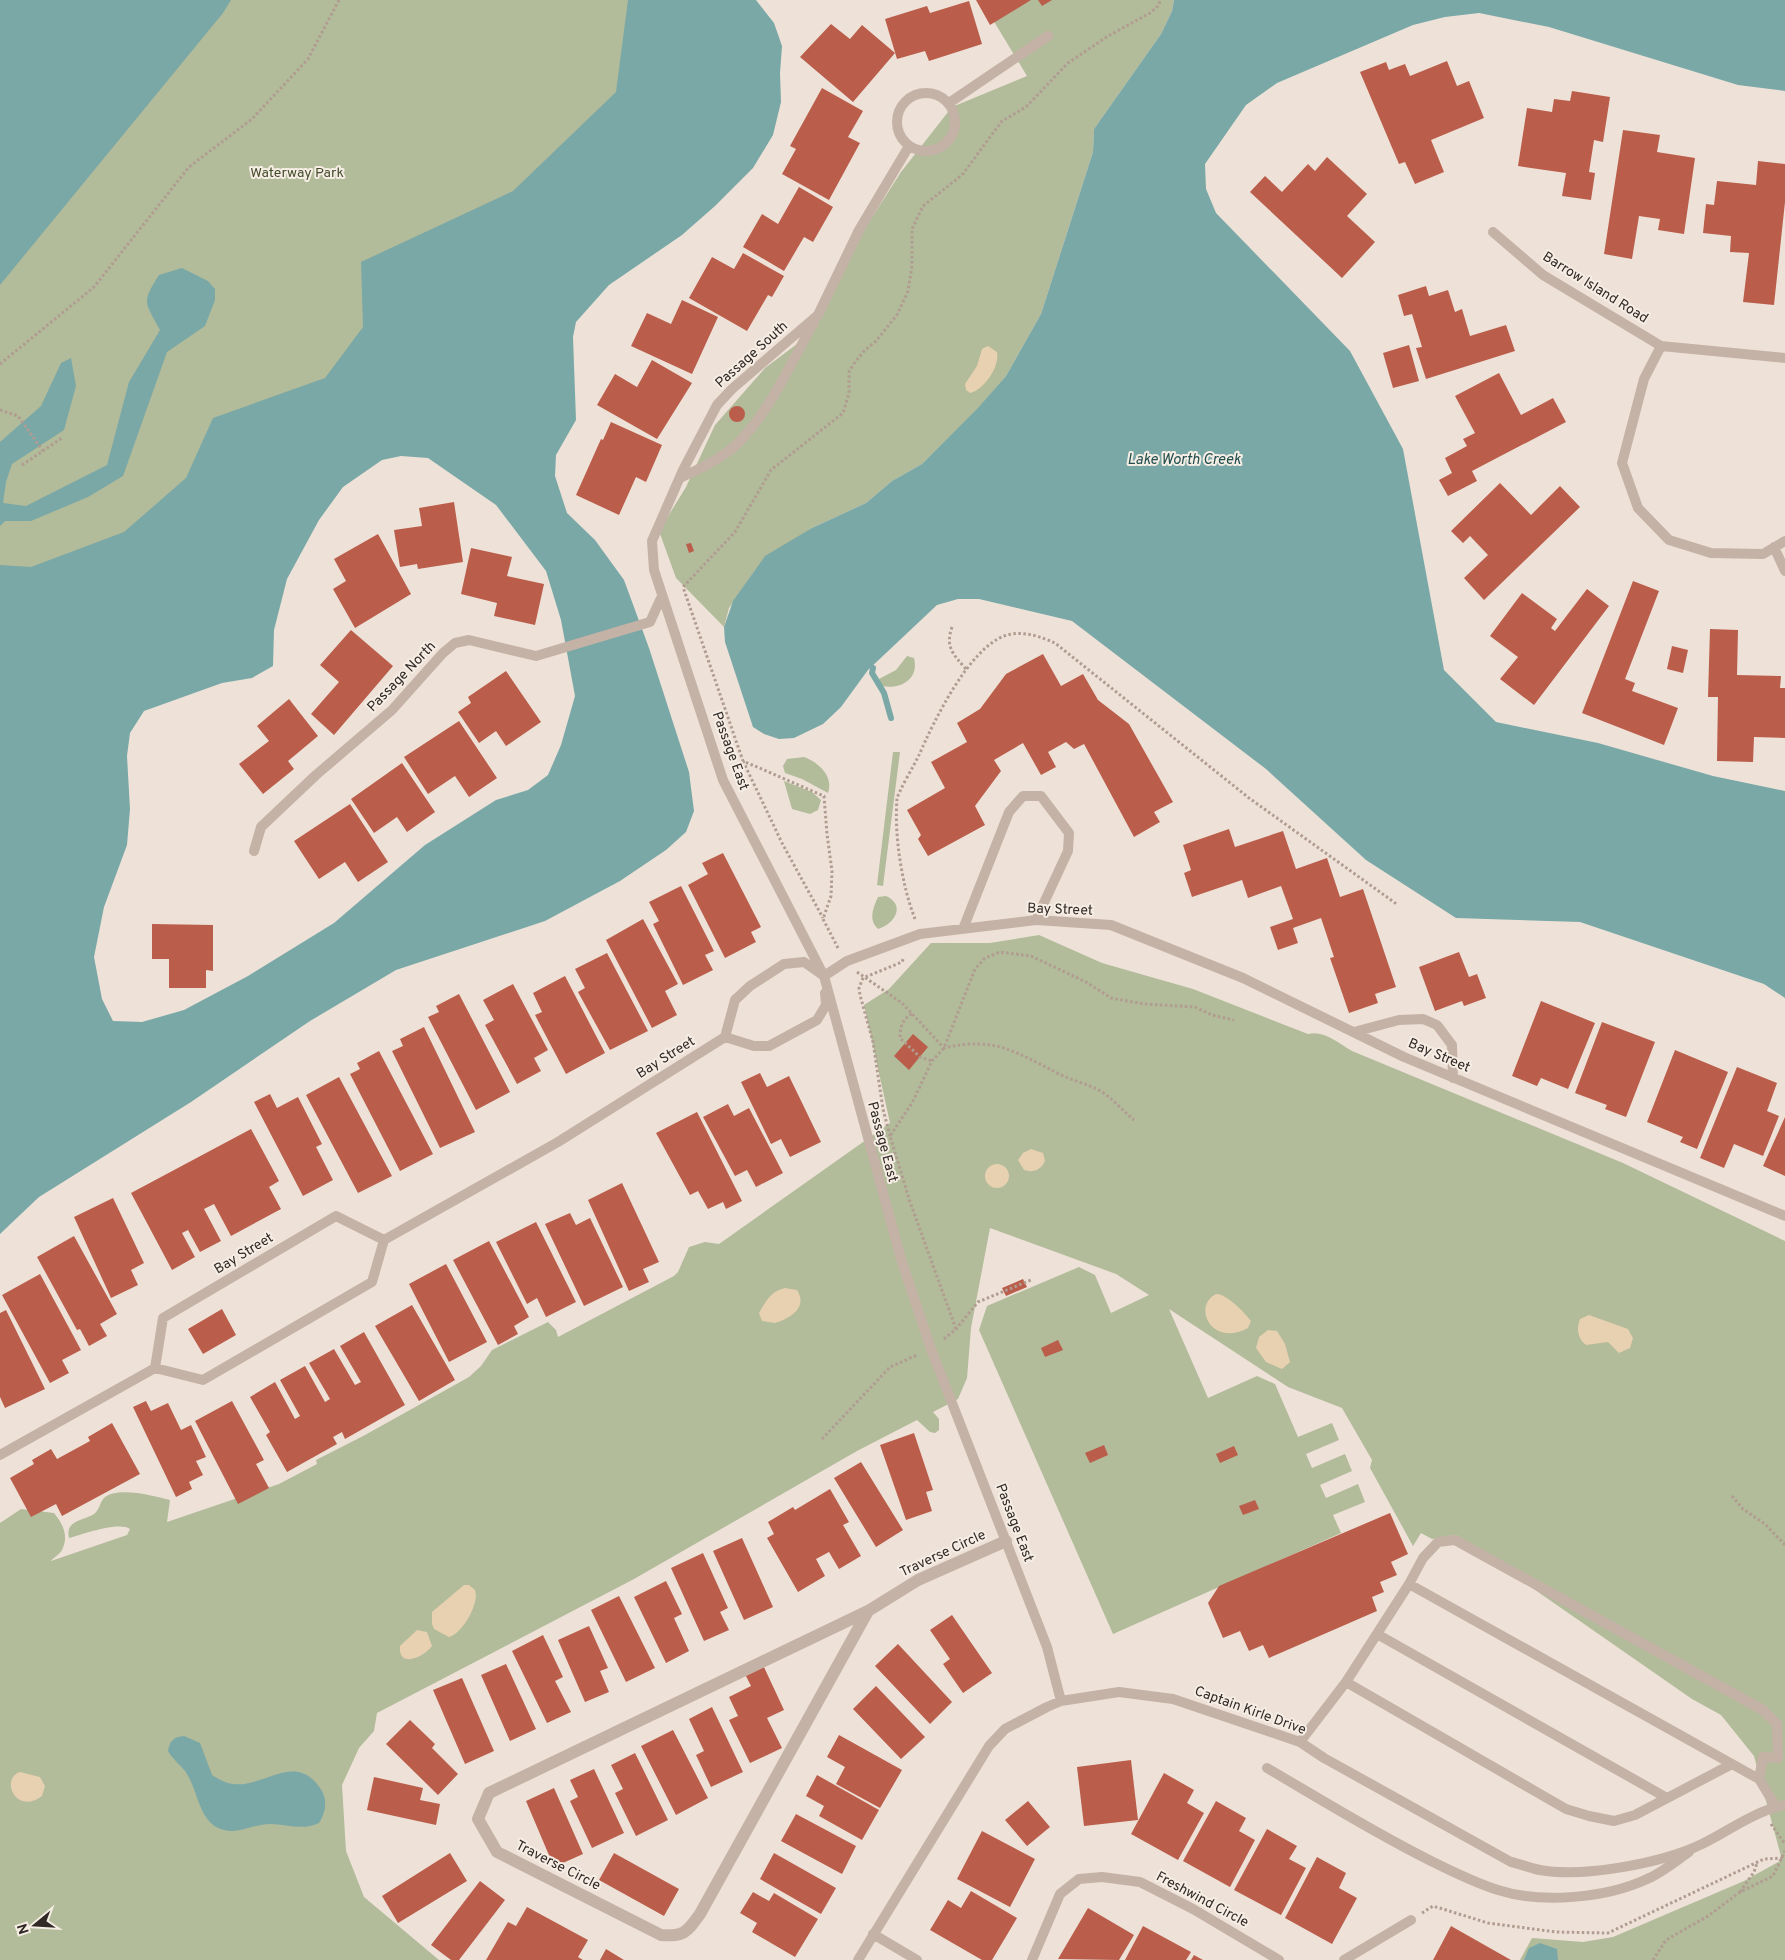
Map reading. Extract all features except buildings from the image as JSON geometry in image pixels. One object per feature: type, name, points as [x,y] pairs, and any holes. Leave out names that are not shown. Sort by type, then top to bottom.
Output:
[{"type":"street","name":"Traverse Circle","points":[[868,1611],[700,1914],[688,1931],[677,1936],[661,1935],[497,1852],[478,1819],[489,1793],[868,1611],[918,1580],[1006,1541]]},
{"type":"lane","points":[[949,103],[1048,36]]},
{"type":"lane","points":[[919,92],[938,94],[949,103],[956,117],[955,127],[946,144],[938,149],[928,151],[909,146],[898,130],[896,120],[903,103],[919,92]]},
{"type":"lane","name":"Passage South","points":[[661,598],[654,570],[652,541],[680,478],[724,397],[818,315],[859,230],[909,146]]},
{"type":"lane","name":"Barrow Island Road","points":[[1493,232],[1543,275],[1661,346],[1785,358]]},
{"type":"lane","points":[[680,478],[718,459],[741,440],[764,409],[818,315]]},
{"type":"lane","points":[[1661,346],[1644,379],[1622,463],[1638,508],[1669,540],[1711,553],[1763,554],[1785,541]]},
{"type":"lane","points":[[1774,547],[1785,571]]},
{"type":"lane","name":"Passage North","points":[[254,851],[261,827],[316,775],[392,710],[442,653],[455,643],[469,640],[536,656],[650,622],[661,598]]},
{"type":"lane","name":"Passage East","points":[[661,598],[723,780],[824,976],[900,1259],[931,1349],[1047,1647],[1061,1701]]},
{"type":"lane","points":[[963,929],[1009,812],[1023,796],[1041,796],[1069,833],[1068,851],[1036,920]]},
{"type":"lane","name":"Bay Street","points":[[824,976],[847,961],[920,934],[1036,920],[1111,925],[1243,978],[1453,1078],[1785,1216]]},
{"type":"lane","points":[[804,962],[824,976],[826,1005],[817,1020],[769,1046],[754,1046],[725,1037],[735,1000],[750,986],[784,964],[804,962]]},
{"type":"lane","points":[[1354,1032],[1399,1020],[1423,1019],[1437,1025],[1452,1045],[1453,1078]]},
{"type":"lane","name":"Bay Street","points":[[155,1368],[163,1318],[336,1216],[384,1240],[558,1142],[725,1037]]},
{"type":"lane","points":[[0,1455],[155,1368],[203,1380],[262,1347],[372,1282],[384,1240]]},
{"type":"lane","points":[[1300,1742],[1346,1682],[1409,1584],[1423,1558],[1438,1542],[1455,1540],[1763,1710],[1777,1724],[1778,1758],[1763,1756],[1759,1779]]},
{"type":"lane","points":[[1409,1584],[1759,1779],[1781,1806]]},
{"type":"lane","points":[[1377,1634],[1667,1798]]},
{"type":"lane","points":[[1346,1682],[1566,1809],[1614,1821],[1634,1814],[1732,1764]]},
{"type":"lane","name":"Captain Kirle Drive","points":[[858,1960],[989,1746],[1006,1729],[1061,1701],[1119,1692],[1173,1698],[1300,1742],[1324,1758],[1511,1862],[1542,1870],[1577,1871],[1634,1866],[1700,1845],[1762,1812],[1781,1806]]},
{"type":"lane","points":[[1267,1768],[1403,1846],[1450,1870],[1499,1891],[1534,1897],[1581,1896],[1616,1890],[1648,1879],[1700,1845]]},
{"type":"lane","name":"Freshwind Circle","points":[[1032,1960],[1060,1894],[1080,1879],[1102,1877],[1140,1882],[1193,1909],[1279,1960]]},
{"type":"lane","points":[[1344,1960],[1411,1920]]},
{"type":"lane","points":[[873,1934],[917,1960]]},
{"type":"path","points":[[0,364],[94,287],[189,167],[252,119],[308,59],[339,0]]},
{"type":"path","points":[[944,1048],[902,1003],[863,978],[847,961],[782,843],[743,761],[683,587],[735,532],[771,470],[843,413],[850,393],[849,372],[862,352],[876,341],[897,315],[908,291],[912,266],[912,229],[923,206],[962,175],[1002,121],[1031,102],[1068,63],[1108,36],[1150,13],[1159,5],[1160,0]]},
{"type":"path","points":[[0,410],[18,416],[42,450]]},
{"type":"path","points":[[22,465],[62,438]]},
{"type":"path","points":[[952,627],[948,640],[950,649],[966,669]]},
{"type":"path","points":[[920,934],[903,886],[897,797],[930,730],[966,669],[993,642],[1005,636],[1018,634],[1040,636],[1055,643],[1249,798],[1398,905]]},
{"type":"path","points":[[743,761],[824,796],[826,834],[832,871],[831,896],[824,919]]},
{"type":"path","points":[[904,940],[907,947],[902,962],[863,978],[859,988],[873,1042],[883,1109],[890,1136],[910,1202],[956,1329]]},
{"type":"path","points":[[890,1136],[912,1103],[932,1061],[944,1048],[975,969],[985,958],[1000,952],[1031,956],[1086,982],[1111,998],[1144,1004],[1195,1007],[1212,1015],[1234,1020]]},
{"type":"path","points":[[912,1014],[903,1022],[900,1029],[900,1038],[920,1057],[932,1061]]},
{"type":"path","points":[[944,1048],[976,1043],[1008,1048],[1036,1060],[1060,1075],[1102,1092],[1134,1120]]},
{"type":"path","points":[[1732,1496],[1743,1509],[1765,1524],[1785,1545]]},
{"type":"path","points":[[1762,1812],[1785,1844]]},
{"type":"path","points":[[1653,1960],[1666,1940],[1708,1916],[1740,1892],[1773,1876],[1785,1850]]},
{"type":"path","points":[[1740,1892],[1754,1872],[1756,1863]]},
{"type":"green space","name":"Waterway Park","points":[[208,0],[636,0],[621,121],[0,809],[0,265]]},
{"type":"green space","points":[[981,0],[1174,0],[1172,11],[1161,34],[1094,129],[1093,152],[1041,314],[1006,376],[979,408],[922,464],[892,481],[866,503],[812,528],[756,569],[729,608],[724,627],[676,578],[659,531],[686,487],[715,425],[765,368],[801,341],[862,233],[901,172],[952,107],[1027,76]]},
{"type":"green space","points":[[907,656],[914,658],[914,673],[910,678],[892,687],[878,685],[877,680],[896,670]]},
{"type":"green space","points":[[893,752],[900,752],[883,886],[877,885]]},
{"type":"green space","points":[[804,757],[824,770],[829,781],[828,793],[802,779],[785,773],[783,766],[787,759]]},
{"type":"green space","points":[[784,781],[812,792],[821,800],[818,810],[810,814],[792,809]]},
{"type":"green space","points":[[886,896],[896,904],[896,914],[889,923],[878,929],[873,922],[873,910],[878,897]]},
{"type":"green space","points":[[1039,935],[1102,963],[1193,989],[1308,1034],[1314,1033],[1325,1036],[1352,1051],[1623,1163],[1785,1241],[1785,1960],[1520,1960],[1532,1938],[1583,1942],[1613,1937],[1744,1881],[1782,1860],[1754,1756],[1721,1715],[1692,1699],[1456,1535],[1432,1539],[1421,1533],[1413,1546],[1370,1468],[1372,1460],[1342,1408],[1288,1387],[1169,1309],[1208,1398],[1257,1376],[1275,1384],[1298,1437],[1332,1423],[1339,1440],[1306,1454],[1312,1468],[1345,1454],[1352,1471],[1320,1485],[1326,1498],[1358,1484],[1365,1502],[1333,1515],[1341,1533],[1113,1634],[979,1330],[987,1306],[1079,1267],[1095,1275],[1111,1313],[1149,1295],[1116,1274],[990,1228],[971,1328],[967,1378],[958,1399],[933,1412],[939,1419],[939,1430],[935,1433],[930,1432],[917,1420],[857,1451],[634,1579],[377,1713],[374,1731],[359,1748],[342,1785],[346,1851],[364,1897],[439,1960],[0,1960],[0,1523],[21,1509],[54,1513],[64,1530],[65,1540],[61,1551],[51,1561],[127,1535],[130,1529],[118,1526],[69,1538],[68,1532],[72,1524],[94,1514],[104,1498],[110,1494],[127,1492],[170,1500],[167,1522],[279,1484],[317,1464],[316,1460],[469,1377],[481,1366],[492,1350],[548,1322],[556,1330],[558,1337],[674,1276],[678,1272],[689,1247],[705,1242],[719,1244],[890,1123],[864,1005],[889,989],[931,943],[990,943]]},
{"type":"sand","points":[[988,346],[997,352],[996,364],[990,377],[981,387],[970,393],[966,390],[965,384],[977,366],[982,349]]},
{"type":"sand","points":[[1031,1149],[1043,1153],[1045,1161],[1039,1169],[1027,1171],[1024,1170],[1018,1160],[1023,1153]]},
{"type":"sand","points":[[997,1164],[1006,1167],[1009,1176],[1006,1185],[997,1188],[988,1185],[985,1176],[988,1167]]},
{"type":"sand","points":[[785,1288],[797,1290],[800,1296],[799,1307],[792,1315],[775,1323],[762,1321],[759,1313],[767,1301],[776,1291]]},
{"type":"sand","points":[[1216,1294],[1230,1300],[1244,1313],[1251,1321],[1248,1328],[1235,1333],[1224,1333],[1215,1329],[1209,1323],[1206,1307],[1209,1300]]},
{"type":"sand","points":[[1589,1315],[1628,1329],[1633,1338],[1630,1348],[1619,1353],[1608,1342],[1586,1345],[1583,1343],[1578,1334],[1578,1326],[1580,1319]]},
{"type":"sand","points":[[1268,1330],[1277,1331],[1285,1344],[1290,1362],[1282,1369],[1266,1362],[1256,1348],[1259,1337]]},
{"type":"sand","points":[[464,1585],[469,1585],[475,1590],[475,1602],[464,1624],[454,1635],[449,1637],[434,1629],[432,1612]]},
{"type":"sand","points":[[417,1630],[427,1632],[432,1646],[418,1657],[407,1659],[400,1653],[400,1646]]},
{"type":"sand","points":[[20,1772],[40,1777],[45,1786],[42,1796],[32,1801],[24,1802],[13,1794],[11,1781]]},
{"type":"water","points":[[0,0],[231,0],[223,13],[0,285]]},
{"type":"water","points":[[628,0],[756,0],[774,23],[782,46],[780,73],[781,102],[773,135],[753,168],[715,206],[682,235],[609,285],[576,322],[573,337],[576,420],[556,455],[555,476],[567,513],[595,540],[624,580],[649,648],[689,772],[694,811],[686,832],[666,850],[620,881],[545,921],[396,970],[310,1021],[191,1102],[39,1197],[0,1234],[0,565],[31,567],[124,532],[186,478],[213,418],[325,378],[363,327],[361,262],[513,191],[616,92]],"holes":[[[401,456],[428,458],[496,505],[546,571],[561,620],[575,696],[561,745],[548,775],[528,790],[496,800],[425,845],[334,923],[248,976],[184,1010],[142,1022],[113,1021],[102,999],[94,957],[104,907],[127,845],[130,809],[127,756],[130,733],[144,711],[222,683],[252,678],[273,666],[274,630],[287,579],[319,520],[343,487],[382,460]]]},
{"type":"water","name":"Lake Worth Creek","points":[[1174,0],[1785,0],[1785,91],[1738,85],[1549,27],[1479,13],[1445,17],[1413,25],[1277,83],[1246,105],[1205,164],[1206,189],[1216,213],[1350,351],[1403,449],[1444,670],[1496,722],[1598,743],[1713,776],[1785,791],[1785,998],[1764,984],[1580,922],[1456,918],[1366,860],[1266,769],[1072,621],[979,599],[958,599],[937,605],[868,670],[841,707],[823,724],[794,738],[779,739],[764,734],[753,727],[725,642],[724,627],[733,601],[765,556],[812,528],[866,503],[892,481],[922,464],[978,408],[1006,376],[1041,314],[1093,152],[1094,129],[1161,34],[1172,11]]},
{"type":"water","points":[[182,268],[208,281],[215,289],[215,300],[205,326],[167,352],[123,476],[88,497],[31,521],[5,521],[0,526],[0,442],[41,406],[61,363],[71,358],[76,386],[64,430],[12,464],[6,482],[3,503],[26,506],[107,465],[129,382],[160,330],[148,308],[147,297],[149,291],[159,275]]},
{"type":"water","points":[[184,1736],[200,1743],[212,1775],[227,1783],[245,1784],[290,1772],[300,1772],[310,1777],[323,1792],[325,1801],[325,1810],[319,1823],[307,1827],[264,1824],[235,1831],[216,1827],[204,1815],[187,1774],[168,1751],[173,1740]]},
{"type":"water","points":[[1540,1943],[1557,1949],[1558,1960],[1524,1960],[1529,1948]]},
{"type":"waterway","points":[[873,668],[872,673],[884,693],[891,718]]}]
